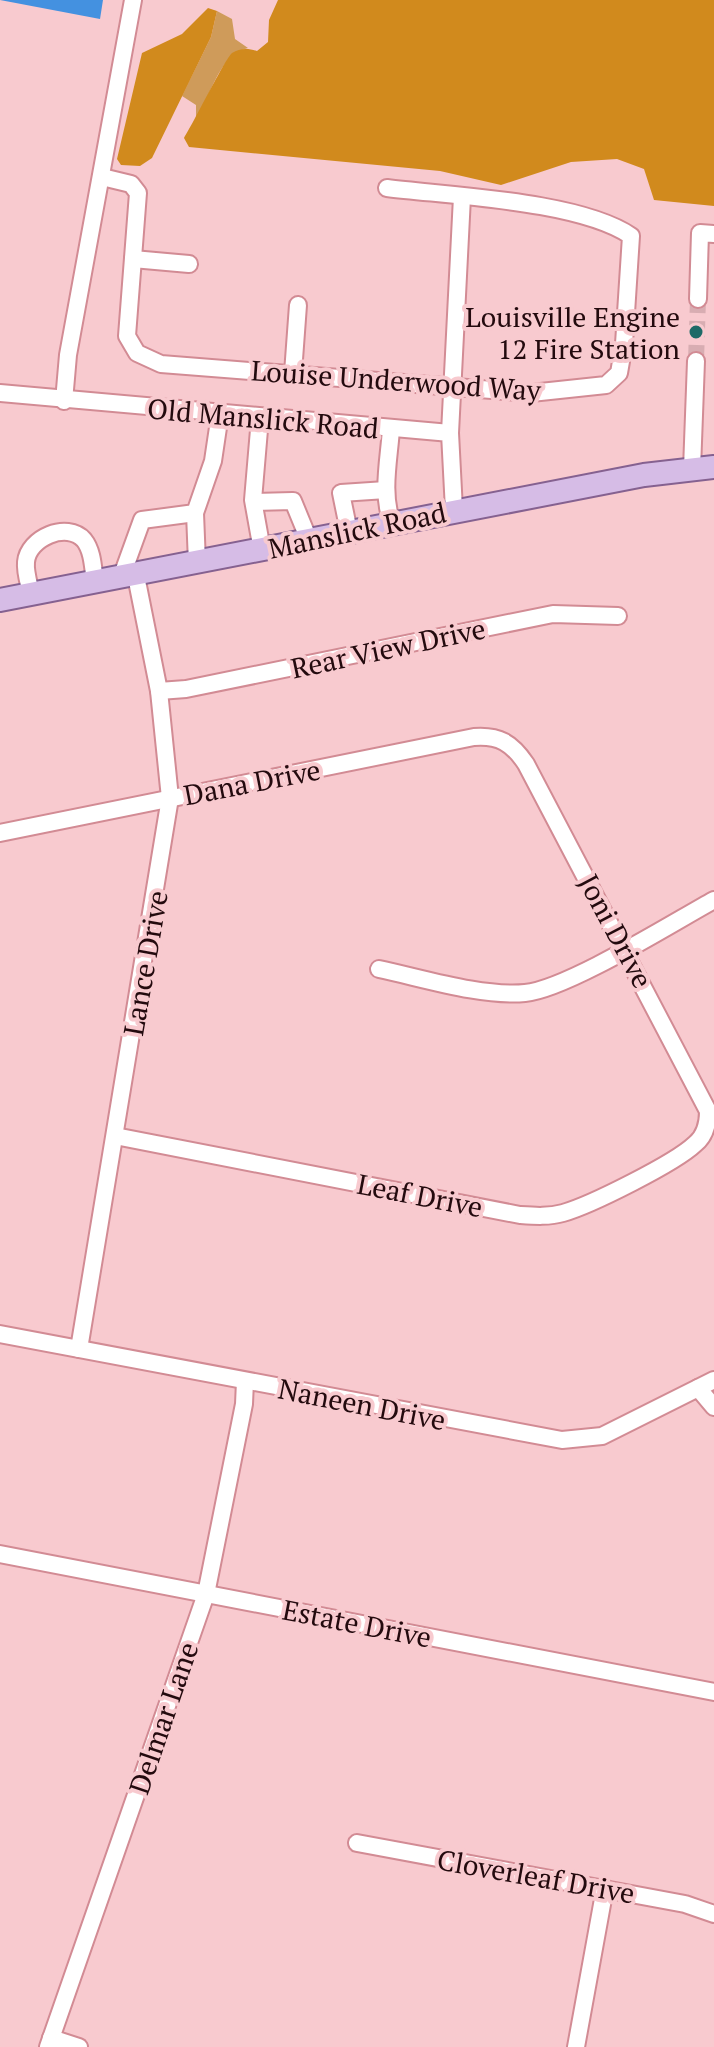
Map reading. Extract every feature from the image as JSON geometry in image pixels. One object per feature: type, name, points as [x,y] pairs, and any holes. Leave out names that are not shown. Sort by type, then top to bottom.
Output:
[{"type":"main road","name":"Manslick Road","points":[[0,600],[129,577],[454,510],[644,475],[703,468]]},
{"type":"street","points":[[64,401],[68,355],[133,0]]},
{"type":"street","name":"Louise Underwood Way","points":[[102,177],[131,184],[138,193],[127,336],[137,353],[161,364],[531,393],[606,385],[619,373],[624,344],[631,236],[618,227],[580,213],[387,188]]},
{"type":"street","points":[[454,510],[450,433],[462,197]]},
{"type":"street","points":[[698,299],[700,233],[714,234]]},
{"type":"street","points":[[133,259],[189,264]]},
{"type":"street","points":[[293,373],[298,305]]},
{"type":"street","points":[[696,361],[703,468]]},
{"type":"street","name":"Old Manslick Road","points":[[0,393],[450,433]]},
{"type":"street","points":[[197,563],[195,513],[213,461],[220,414]]},
{"type":"street","points":[[260,418],[254,502],[262,550]]},
{"type":"street","points":[[391,429],[386,507],[392,523]]},
{"type":"street","points":[[349,532],[341,493],[386,490]]},
{"type":"street","points":[[254,502],[293,501],[309,540]]},
{"type":"street","points":[[129,577],[142,520],[195,513]]},
{"type":"street","points":[[31,593],[26,562],[32,545],[42,536],[70,532],[81,537],[90,552],[95,582]]},
{"type":"street","name":"Lance Drive","points":[[79,1349],[170,798],[159,691],[129,577]]},
{"type":"street","name":"Rear View Drive","points":[[159,691],[186,689],[553,614],[618,616]]},
{"type":"street","name":"Dana Drive","points":[[0,833],[474,737],[504,740]]},
{"type":"street","name":"Joni Drive","points":[[504,740],[526,764],[704,1098],[708,1111],[705,1132]]},
{"type":"street","points":[[379,969],[499,992],[530,993],[574,975],[714,900]]},
{"type":"street","name":"Leaf Drive","points":[[115,1136],[520,1215],[546,1217],[609,1193],[685,1152],[705,1132]]},
{"type":"street","name":"Naneen Drive","points":[[0,1334],[562,1440],[602,1436],[714,1380]]},
{"type":"street","name":"Delmar Lane","points":[[50,2042],[206,1594],[244,1404],[245,1381]]},
{"type":"street","points":[[698,1388],[714,1407]]},
{"type":"street","name":"Estate Drive","points":[[0,1554],[714,1692]]},
{"type":"street","name":"Cloverleaf Drive","points":[[357,1843],[605,1888],[685,1904],[714,1914]]},
{"type":"street","points":[[576,2047],[605,1888]]},
{"type":"street","points":[[50,2042],[79,2047]]},
{"type":"shaded area","points":[[278,0],[714,0],[714,206],[654,200],[644,169],[617,159],[571,162],[501,185],[440,171],[189,147],[184,138],[228,58],[241,49],[257,51],[268,42],[269,20]]},
{"type":"shaded area","points":[[208,8],[217,11],[211,37],[152,158],[140,166],[121,165],[117,159],[142,53],[182,34]]},
{"type":"shaded area","points":[[217,11],[232,19],[235,39],[248,48],[238,52],[223,67],[196,118],[196,105],[182,96],[211,37]]},
{"type":"water","points":[[0,0],[103,0],[100,19]]},
{"type":"tunnel","points":[[696,361],[698,299]]},
{"type":"place","name":"Louisville Engine 12 Fire Station","points":[[696,332]]}]
